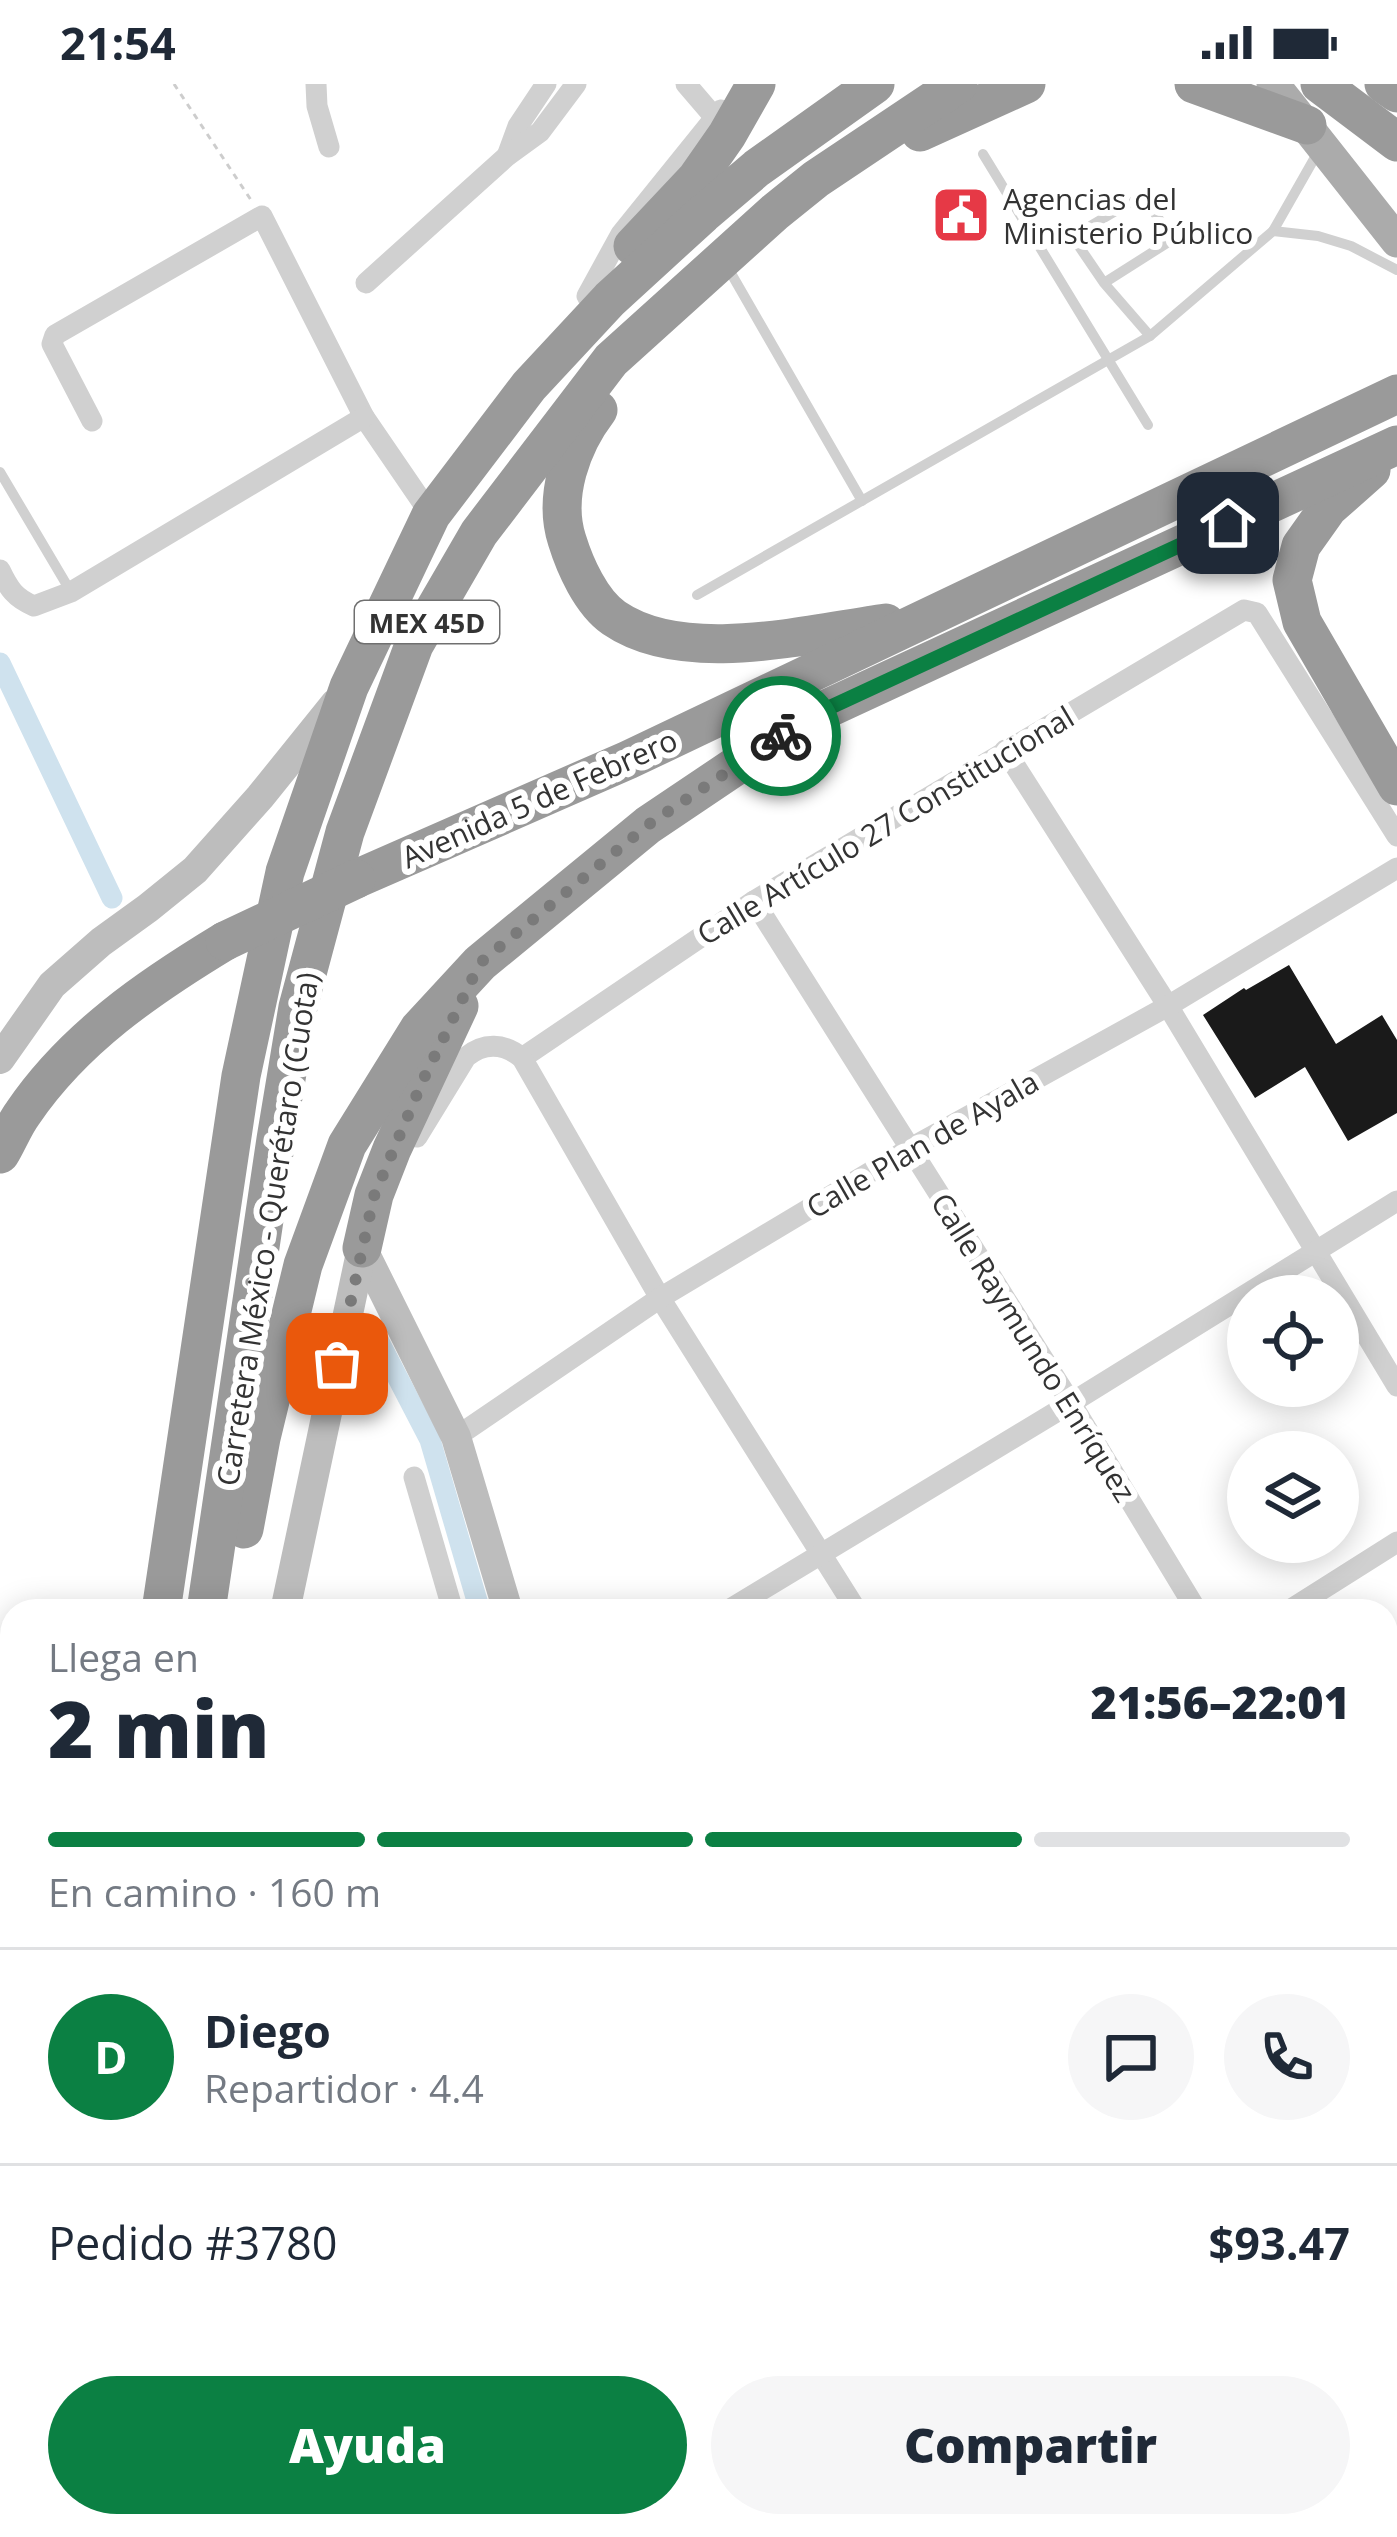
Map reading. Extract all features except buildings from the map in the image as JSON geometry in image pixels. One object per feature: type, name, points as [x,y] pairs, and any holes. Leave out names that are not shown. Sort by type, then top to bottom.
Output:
[{"type":"highway","points":[[529,386],[587,296],[697,178],[756,84]]},
{"type":"highway","name":"Carretera México - Querétaro (Cuota)","points":[[162,1599],[241,1076],[285,872],[349,687],[431,515],[529,386],[610,299],[703,214],[757,168],[875,84]]},
{"type":"highway","name":"Carretera México - Querétaro (Cuota)","points":[[208,1599],[298,1007],[346,832],[414,645],[479,532],[611,360],[816,179],[958,84]]},
{"type":"highway","points":[[816,179],[1025,84]]},
{"type":"highway","points":[[1194,84],[1315,135]]},
{"type":"highway","points":[[1320,84],[1397,141]]},
{"type":"highway","points":[[1384,84],[1397,93]]},
{"type":"highway","points":[[775,212],[728,268],[639,355],[583,429],[565,478],[563,528],[577,572],[611,617],[655,638],[694,644],[715,646],[927,617]]},
{"type":"highway","name":"Avenida 5 de Febrero","points":[[0,1154],[23,1112],[72,1053],[134,999],[225,941],[628,760],[1397,394]]},
{"type":"highway","points":[[1397,445],[1328,508],[1301,546],[1292,580],[1302,622],[1397,787]]},
{"type":"highway","name":"Avenida 5 de Febrero","points":[[230,1599],[261,1438],[303,1265],[347,1145],[419,1029],[480,963],[648,825],[807,718],[1397,445]]},
{"type":"highway","points":[[362,1248],[392,1149],[480,963]]},
{"type":"main road","points":[[1274,84],[1397,242]]},
{"type":"main road","points":[[1370,84],[1397,141]]},
{"type":"main road","points":[[0,1059],[52,985],[195,870],[349,687]]},
{"type":"main road","points":[[362,1248],[456,1437],[504,1599]]},
{"type":"main road","points":[[288,1599],[362,1248]]},
{"type":"street","points":[[316,84],[329,147]]},
{"type":"street","points":[[507,156],[518,126],[546,84]]},
{"type":"street","points":[[366,283],[540,132],[575,84]]},
{"type":"street","points":[[686,84],[716,118]]},
{"type":"street","points":[[587,296],[622,234],[716,118],[736,84]]},
{"type":"street","points":[[92,421],[52,344],[55,335],[262,216],[364,417],[431,515]]},
{"type":"street","points":[[0,570],[10,591],[34,606],[71,592],[364,417]]},
{"type":"street","name":"Calle Artículo 27 Constitucional","points":[[522,1058],[754,901],[1244,610],[1257,614],[1397,836]]},
{"type":"street","points":[[1005,750],[1168,1006],[1397,1386]]},
{"type":"street","name":"Calle Plan de Ayala","points":[[456,1437],[660,1298],[909,1149],[1168,1006],[1397,868]]},
{"type":"street","name":"Calle Raymundo Enríquez","points":[[754,901],[1190,1599]]},
{"type":"street","points":[[362,1248],[406,1156],[466,1057],[493,1045],[522,1058],[660,1298],[850,1599]]},
{"type":"street","points":[[747,1599],[1397,1201]]},
{"type":"street","points":[[414,1477],[450,1599]]},
{"type":"street","points":[[1307,1599],[1397,1542]]},
{"type":"lane","points":[[698,595],[1150,336],[1273,231],[1299,181],[1315,135]]},
{"type":"lane","points":[[982,154],[1148,425]]},
{"type":"lane","points":[[1104,283],[1167,243],[1169,234],[1146,200],[1131,202],[1074,239],[1104,283],[1150,336]]},
{"type":"lane","points":[[1273,231],[1351,246],[1397,270]]},
{"type":"lane","points":[[728,268],[862,501]]},
{"type":"lane","points":[[0,472],[71,592]]},
{"type":"path","points":[[174,84],[262,216]]},
{"type":"waterway","points":[[0,663],[112,898]]},
{"type":"waterway","points":[[375,1334],[430,1440],[476,1599]]},
{"type":"way so far","points":[[337,1364],[374,1196],[480,963],[648,825],[781,736]]},
{"type":"place","name":"Agencias del Ministerio Público","points":[[961,215]]},
{"type":"route","points":[[781,736],[807,718],[1228,523]]}]
